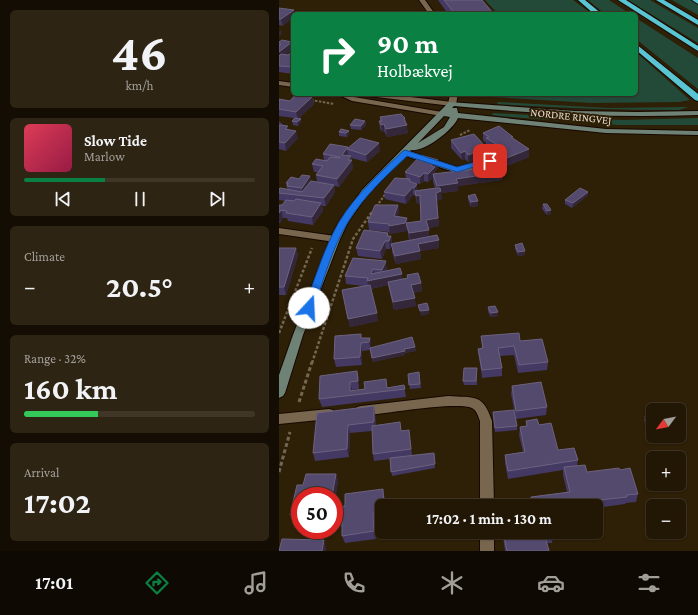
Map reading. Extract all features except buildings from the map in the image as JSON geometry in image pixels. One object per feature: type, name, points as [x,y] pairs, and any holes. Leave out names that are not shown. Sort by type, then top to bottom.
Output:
[{"type":"highway","points":[[581,0],[596,12]]},
{"type":"highway","points":[[621,0],[698,49]]},
{"type":"highway","points":[[659,0],[698,23]]},
{"type":"highway","points":[[638,48],[698,98]]},
{"type":"main road","points":[[279,393],[335,239],[354,206],[365,192],[452,104],[455,115],[452,124],[446,130],[405,153]]},
{"type":"main road","name":"NORDRE RINGVEJ","points":[[452,104],[596,114],[665,115],[698,113]]},
{"type":"main road","name":"NORDRE RINGVEJ","points":[[442,114],[606,131],[698,134]]},
{"type":"street","points":[[422,0],[431,12]]},
{"type":"street","points":[[279,83],[291,85]]},
{"type":"street","points":[[345,96],[352,99],[442,114]]},
{"type":"street","points":[[385,96],[452,104],[454,96]]},
{"type":"street","points":[[405,153],[457,170],[490,161]]},
{"type":"street","points":[[279,231],[335,239]]},
{"type":"street","points":[[279,419],[448,401],[475,403],[482,409],[486,420],[487,499]]},
{"type":"street","points":[[487,539],[487,551]]},
{"type":"path","points":[[457,136],[473,129]]},
{"type":"path","points":[[279,472],[293,418],[353,239],[388,191]]},
{"type":"green space","points":[[485,0],[573,0],[589,12],[496,12]]},
{"type":"green space","points":[[588,0],[609,0],[627,12],[603,12]]},
{"type":"green space","points":[[628,0],[650,0],[698,28],[698,43]]},
{"type":"green space","points":[[672,0],[692,0],[698,3],[698,15]]},
{"type":"green space","points":[[638,19],[698,58],[698,89],[638,41]]},
{"type":"green space","points":[[638,54],[690,100],[679,102],[592,103],[484,96],[638,96]]},
{"type":"green space","points":[[498,102],[609,108],[688,107],[679,110],[565,108],[497,104]]},
{"type":"green space","points":[[493,113],[622,120],[698,118],[698,125],[618,125],[499,116],[492,115]]},
{"type":"route","points":[[309,308],[335,239],[344,222],[365,192],[405,153],[457,170],[490,161]]}]
